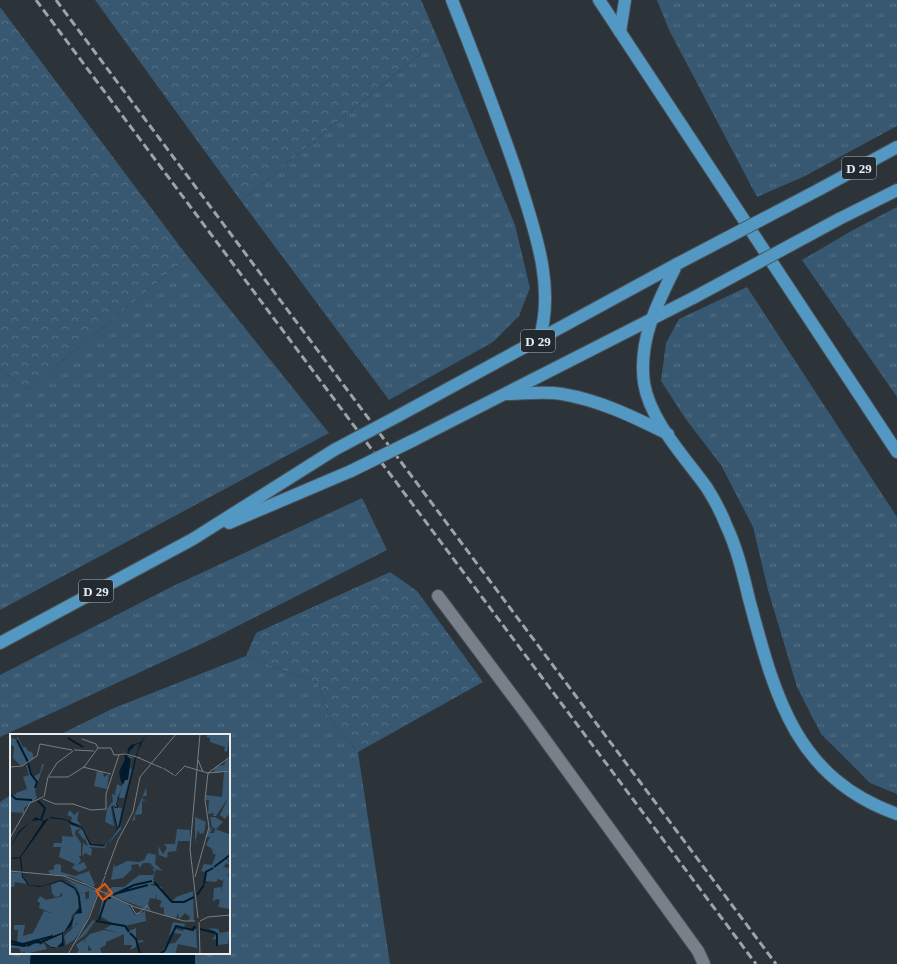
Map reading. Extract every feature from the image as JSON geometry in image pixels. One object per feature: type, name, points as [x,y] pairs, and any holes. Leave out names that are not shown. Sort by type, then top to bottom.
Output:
[{"type":"main road","points":[[452,0],[499,117],[540,252],[545,288],[545,311],[539,340]]},
{"type":"main road","points":[[599,0],[897,452]]},
{"type":"main road","points":[[620,32],[625,0]]},
{"type":"main road","name":"D 29","points":[[0,644],[193,539],[334,450],[677,264],[897,147]]},
{"type":"main road","name":"D 29","points":[[193,539],[351,471],[414,440],[651,318],[693,298],[897,190]]},
{"type":"main road","points":[[677,264],[651,318],[643,360],[644,382],[647,397],[668,434],[708,489],[726,524],[736,548],[769,673],[790,723],[807,749],[828,773],[850,791],[882,808],[897,814]]},
{"type":"main road","points":[[503,394],[561,394],[580,398],[634,416],[668,434]]},
{"type":"street","points":[[438,596],[532,721],[698,952],[704,964]]},
{"type":"green space","points":[[95,0],[421,0],[438,39],[241,201]]},
{"type":"green space","points":[[657,0],[897,0],[897,126],[803,177],[757,197],[669,30]]},
{"type":"green space","points":[[0,7],[188,257],[27,390],[0,369]]},
{"type":"green space","points":[[438,39],[515,225],[530,288],[519,316],[493,342],[389,400],[241,201]]},
{"type":"green space","points":[[897,207],[897,397],[802,260],[853,230]]},
{"type":"green space","points":[[188,257],[329,433],[0,610],[0,369],[27,390]]},
{"type":"green space","points":[[747,287],[897,517],[897,794],[870,783],[821,734],[797,687],[768,590],[753,527],[721,465],[685,418],[661,381],[666,343],[679,319]]},
{"type":"green space","points":[[362,498],[387,550],[216,637],[0,737],[0,675],[171,587]]},
{"type":"green space","points":[[390,572],[417,591],[483,682],[358,752],[328,715],[318,683],[246,656],[256,633]]},
{"type":"green space","points":[[246,656],[318,683],[328,715],[358,752],[390,964],[195,964],[195,954],[230,954],[230,734],[61,734],[114,708]]},
{"type":"green space","points":[[10,796],[10,954],[31,954],[30,964],[0,964],[0,802]]},
{"type":"shaded area","points":[[31,954],[195,954],[195,964],[30,964]]},
{"type":"railway","points":[[36,0],[756,964]]},
{"type":"railway","points":[[56,0],[776,964]]}]
